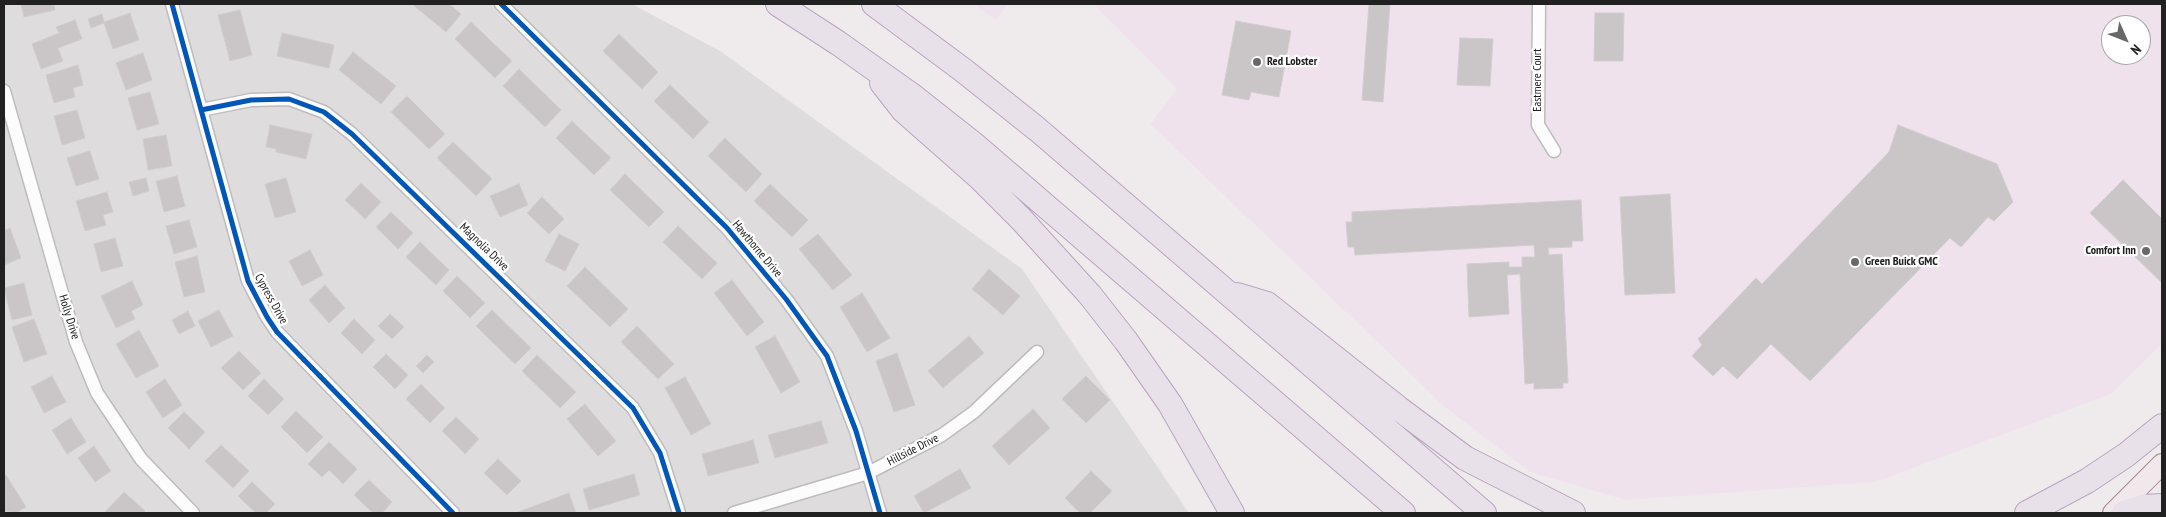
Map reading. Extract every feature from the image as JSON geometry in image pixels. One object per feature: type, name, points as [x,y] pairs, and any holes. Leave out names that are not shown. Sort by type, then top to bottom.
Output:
[{"type":"highway","points":[[778,4],[932,111],[1035,196],[1403,513]]},
{"type":"highway","points":[[874,4],[963,70],[1037,129],[1484,513]]},
{"type":"highway","points":[[871,67],[903,110],[980,178],[1021,219],[1090,295],[1126,341],[1170,404],[1232,513]]},
{"type":"highway","points":[[1227,293],[1267,304],[1449,447],[1505,480],[1573,513]]},
{"type":"highway","points":[[2027,513],[2087,482],[2126,455],[2162,426]]},
{"type":"highway","points":[[2124,513],[2143,507],[2162,506]]},
{"type":"main road","points":[[2113,513],[2162,464]]},
{"type":"street","name":"Cypress Drive","points":[[172,4],[248,281],[267,317],[277,332],[453,513]]},
{"type":"street","name":"Hawthorne Drive","points":[[501,4],[727,228],[786,300],[827,356],[856,431],[880,513]]},
{"type":"street","name":"Eastmere Court","points":[[1539,4],[1538,124],[1554,151]]},
{"type":"street","name":"Holly Drive","points":[[4,91],[76,342],[97,393],[141,460],[193,513]]},
{"type":"street","name":"Magnolia Drive","points":[[201,110],[251,100],[289,99],[324,112],[352,134],[633,408],[660,453],[679,513]]},
{"type":"street","name":"Hillside Drive","points":[[734,513],[868,473],[942,435],[966,418],[1037,352]]},
{"type":"shaded area","points":[[4,4],[632,4],[720,51],[1022,269],[1189,513],[4,513]]},
{"type":"shaded area","points":[[973,4],[1008,4],[996,20]]},
{"type":"shaded area","points":[[1094,4],[2162,4],[2162,344],[2111,394],[1875,482],[1626,500],[1530,472],[1445,407],[1150,124],[1177,89]]},
{"type":"building","points":[[21,4],[54,4],[55,10],[24,17]]},
{"type":"building","points":[[412,4],[449,4],[461,14],[446,32]]},
{"type":"building","points":[[1369,4],[1390,4],[1383,102],[1362,100]]},
{"type":"building","points":[[240,10],[252,55],[230,61],[218,15]]},
{"type":"building","points":[[130,13],[139,40],[113,49],[104,23],[91,28],[88,19],[102,14],[104,22]]},
{"type":"building","points":[[1595,13],[1624,13],[1623,61],[1594,61]]},
{"type":"building","points":[[75,20],[82,39],[58,48],[63,61],[41,69],[32,44],[59,33],[56,27]]},
{"type":"building","name":"Red Lobster","points":[[1236,21],[1291,31],[1279,97],[1251,92],[1249,100],[1222,95]]},
{"type":"building","points":[[471,22],[512,61],[495,78],[455,39]]},
{"type":"building","points":[[282,33],[334,45],[329,68],[277,56]]},
{"type":"building","points":[[619,34],[658,72],[642,89],[603,51]]},
{"type":"building","points":[[1460,38],[1493,39],[1490,86],[1457,85]]},
{"type":"building","points":[[353,52],[396,86],[381,104],[339,70]]},
{"type":"building","points":[[143,53],[152,80],[126,90],[116,63]]},
{"type":"building","points":[[78,65],[83,85],[73,88],[75,97],[54,103],[46,75]]},
{"type":"building","points":[[519,69],[561,110],[545,127],[503,86]]},
{"type":"building","points":[[670,85],[709,122],[693,139],[654,101]]},
{"type":"building","points":[[150,92],[159,124],[137,130],[128,98]]},
{"type":"building","points":[[407,96],[445,134],[429,149],[391,112]]},
{"type":"building","points":[[77,110],[85,138],[62,145],[54,116]]},
{"type":"building","points":[[572,121],[611,158],[594,175],[556,138]]},
{"type":"building","points":[[270,125],[312,134],[306,159],[276,152],[276,149],[266,147]]},
{"type":"building","name":"Green Buick GMC","points":[[1898,125],[1997,164],[2013,202],[1994,221],[1988,217],[1961,247],[1950,238],[1810,381],[1771,344],[1737,379],[1723,366],[1713,376],[1692,356],[1702,345],[1698,339],[1756,278],[1762,284],[1889,152]]},
{"type":"building","points":[[166,135],[172,166],[148,170],[143,139]]},
{"type":"building","points":[[725,138],[762,174],[746,192],[708,156]]},
{"type":"building","points":[[453,142],[492,179],[476,196],[437,158]]},
{"type":"building","points":[[90,151],[99,179],[76,186],[67,158]]},
{"type":"building","points":[[625,174],[664,212],[649,227],[610,190]]},
{"type":"building","points":[[177,176],[185,206],[164,212],[156,181]]},
{"type":"building","points":[[146,178],[149,191],[133,196],[129,182]]},
{"type":"building","points":[[286,178],[296,212],[275,218],[265,184]]},
{"type":"building","name":"Comfort Inn","points":[[2123,180],[2162,219],[2162,283],[2090,213]]},
{"type":"building","points":[[361,183],[381,202],[365,219],[345,200]]},
{"type":"building","points":[[519,184],[528,205],[500,217],[490,196]]},
{"type":"building","points":[[770,184],[808,220],[792,237],[754,201]]},
{"type":"building","points":[[107,192],[113,212],[103,215],[106,225],[85,231],[76,201]]},
{"type":"building","points":[[1670,194],[1675,293],[1625,295],[1620,197]]},
{"type":"building","points":[[542,197],[564,219],[549,234],[527,213]]},
{"type":"building","points":[[1581,200],[1583,241],[1572,241],[1572,247],[1548,248],[1549,255],[1562,254],[1568,383],[1563,383],[1563,388],[1534,389],[1534,383],[1525,384],[1520,274],[1507,275],[1509,314],[1469,317],[1467,264],[1509,262],[1509,267],[1522,267],[1522,257],[1535,257],[1534,245],[1355,255],[1354,247],[1348,247],[1346,222],[1352,222],[1352,212]]},
{"type":"building","points":[[391,212],[413,233],[398,249],[376,227]]},
{"type":"building","points":[[189,220],[197,247],[174,254],[166,226]]},
{"type":"building","points":[[678,226],[717,263],[702,279],[663,242]]},
{"type":"building","points":[[10,228],[21,258],[4,265],[4,231]]},
{"type":"building","points":[[559,234],[579,244],[565,271],[545,261]]},
{"type":"building","points":[[818,234],[852,275],[833,290],[799,249]]},
{"type":"building","points":[[115,238],[123,266],[101,272],[94,244]]},
{"type":"building","points":[[420,242],[449,270],[436,285],[406,257]]},
{"type":"building","points":[[310,250],[323,275],[302,286],[289,261]]},
{"type":"building","points":[[197,256],[205,292],[184,297],[175,262]]},
{"type":"building","points":[[585,267],[628,309],[610,327],[567,286]]},
{"type":"building","points":[[989,269],[1020,296],[1003,315],[972,289]]},
{"type":"building","points":[[457,276],[485,303],[470,318],[443,291]]},
{"type":"building","points":[[732,280],[764,322],[747,336],[714,293]]},
{"type":"building","points":[[132,281],[143,305],[131,311],[135,319],[116,328],[101,296]]},
{"type":"building","points":[[24,283],[32,315],[12,320],[4,288]]},
{"type":"building","points":[[325,285],[345,308],[329,323],[309,300]]},
{"type":"building","points":[[862,293],[890,338],[867,352],[840,307]]},
{"type":"building","points":[[219,310],[233,336],[211,347],[198,321]]},
{"type":"building","points":[[492,310],[531,348],[515,364],[476,326]]},
{"type":"building","points":[[188,311],[195,326],[179,334],[172,320]]},
{"type":"building","points":[[390,314],[404,327],[392,339],[378,326]]},
{"type":"building","points":[[34,319],[47,354],[24,362],[12,327]]},
{"type":"building","points":[[354,319],[375,340],[362,354],[341,333]]},
{"type":"building","points":[[637,326],[674,364],[658,379],[621,342]]},
{"type":"building","points":[[139,330],[159,366],[136,378],[116,344]]},
{"type":"building","points":[[775,336],[800,382],[781,393],[755,347]]},
{"type":"building","points":[[969,336],[984,353],[943,388],[928,371]]},
{"type":"building","points":[[239,351],[261,373],[243,390],[221,368]]},
{"type":"building","points":[[897,353],[915,405],[894,412],[876,361]]},
{"type":"building","points":[[386,354],[408,375],[395,389],[373,367]]},
{"type":"building","points":[[427,355],[434,362],[423,373],[416,366]]},
{"type":"building","points":[[537,355],[576,392],[560,408],[522,371]]},
{"type":"building","points":[[52,376],[66,402],[44,413],[31,387]]},
{"type":"building","points":[[1086,376],[1110,400],[1086,423],[1062,399]]},
{"type":"building","points":[[685,377],[711,424],[691,435],[665,388]]},
{"type":"building","points":[[165,379],[182,405],[163,418],[146,392]]},
{"type":"building","points":[[264,379],[284,399],[268,415],[248,396]]},
{"type":"building","points":[[421,384],[445,408],[430,423],[406,399]]},
{"type":"building","points":[[585,404],[616,441],[598,456],[567,419]]},
{"type":"building","points":[[1033,409],[1050,428],[1009,465],[992,446]]},
{"type":"building","points":[[296,411],[323,437],[307,453],[281,427]]},
{"type":"building","points":[[184,412],[205,432],[189,449],[168,428]]},
{"type":"building","points":[[456,417],[479,439],[465,454],[442,431]]},
{"type":"building","points":[[71,418],[86,442],[67,454],[52,430]]},
{"type":"building","points":[[821,421],[828,443],[775,458],[768,435]]},
{"type":"building","points":[[753,440],[759,463],[708,476],[702,454]]},
{"type":"building","points":[[329,442],[357,469],[343,484],[329,470],[322,477],[308,464]]},
{"type":"building","points":[[221,445],[249,471],[233,488],[205,461]]},
{"type":"building","points":[[94,446],[111,471],[95,482],[78,458]]},
{"type":"building","points":[[498,459],[521,481],[507,495],[484,473]]},
{"type":"building","points":[[960,469],[971,488],[924,513],[914,496]]},
{"type":"building","points":[[1091,471],[1112,491],[1090,513],[1080,513],[1065,498]]},
{"type":"building","points":[[634,474],[640,495],[589,510],[583,489]]},
{"type":"building","points":[[6,475],[26,507],[16,513],[4,511],[4,477]]},
{"type":"building","points":[[369,480],[392,502],[382,513],[373,513],[354,495]]},
{"type":"building","points":[[252,482],[275,504],[266,513],[256,513],[238,496]]},
{"type":"building","points":[[124,492],[145,511],[143,513],[104,513]]},
{"type":"building","points":[[569,493],[576,513],[518,512]]},
{"type":"cycle path","points":[[172,4],[248,281],[267,317],[277,332],[453,513]]},
{"type":"cycle path","points":[[501,4],[727,228],[786,299],[827,356],[856,431],[880,513]]},
{"type":"cycle path","points":[[201,110],[251,100],[289,99],[324,112],[352,134],[633,408],[660,453],[679,513]]},
{"type":"place","name":"Red Lobster","points":[[1257,62]]},
{"type":"place","name":"Comfort Inn","points":[[2146,251]]},
{"type":"place","name":"Green Buick GMC","points":[[1855,262]]}]
